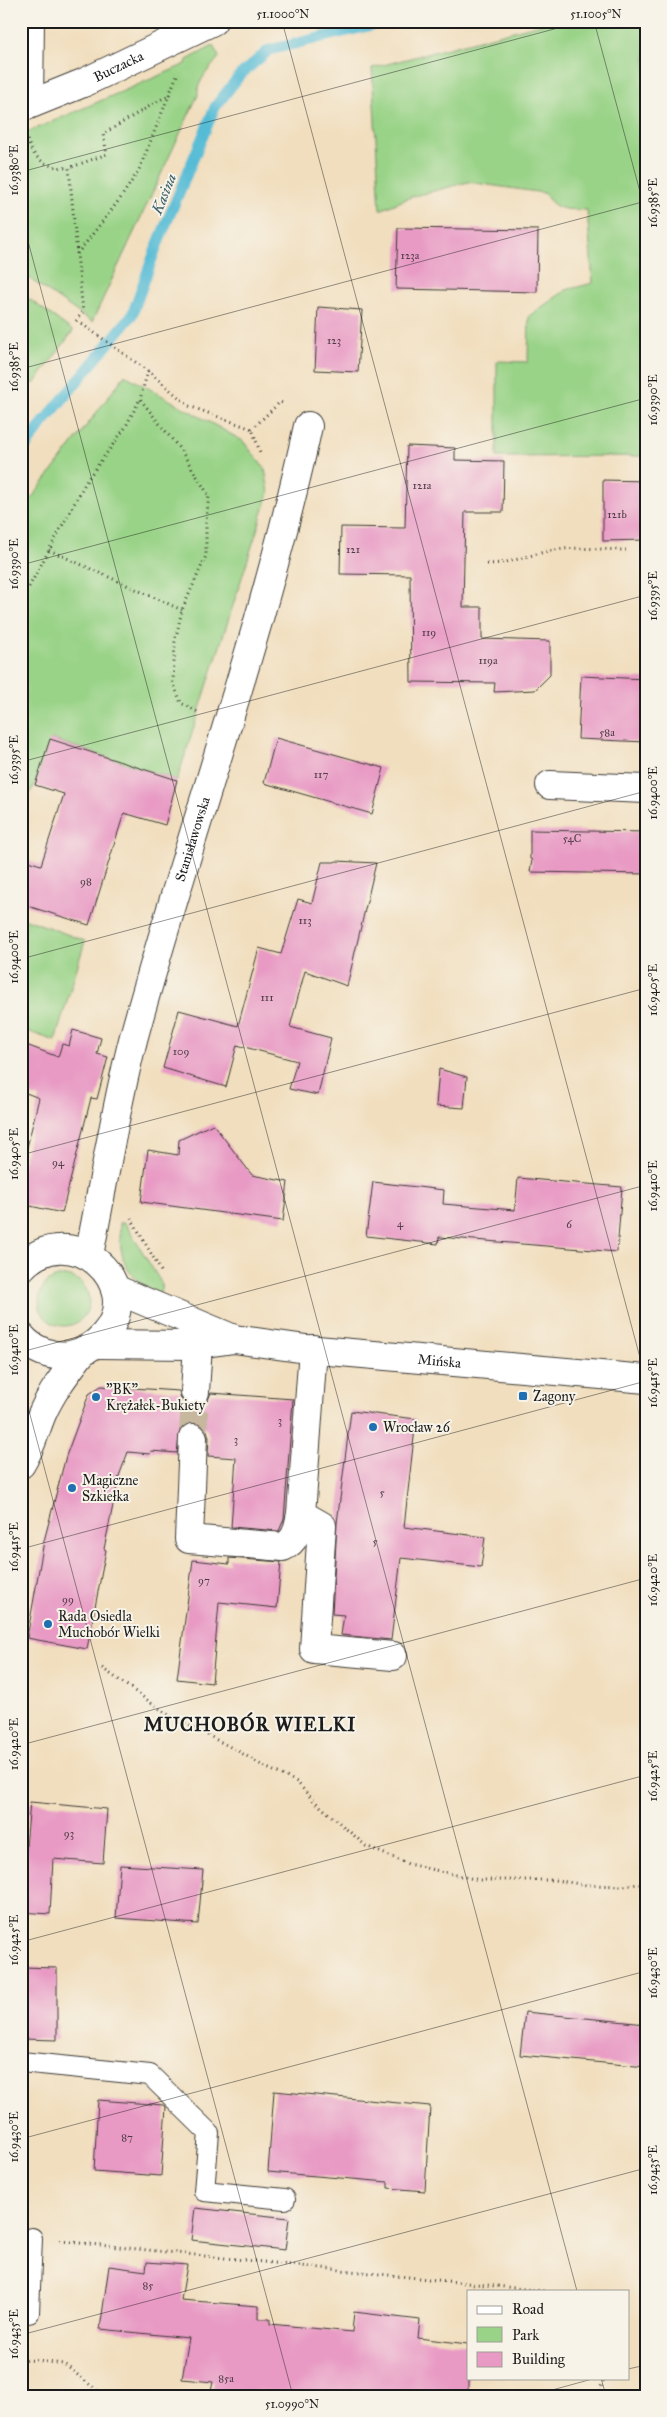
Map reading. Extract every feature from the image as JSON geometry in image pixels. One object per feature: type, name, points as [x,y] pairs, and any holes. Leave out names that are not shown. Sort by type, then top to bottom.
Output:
[{"type":"street","name":"Buczacka","points":[[27,106],[83,83],[213,21]]},
{"type":"street","name":"Stanisławowska","points":[[89,1255],[108,1149],[134,1037],[288,516],[308,426]]},
{"type":"street","points":[[550,785],[646,788]]},
{"type":"street","points":[[21,1464],[28,1453],[42,1414],[55,1389],[89,1348],[107,1332],[114,1318],[116,1304],[115,1289],[109,1275],[89,1255],[76,1250],[61,1248],[25,1260]]},
{"type":"street","name":"Mińska","points":[[115,1289],[234,1339]]},
{"type":"street","name":"Mińska","points":[[22,1343],[50,1354],[66,1356],[89,1348],[198,1344],[234,1339],[313,1349],[646,1378]]},
{"type":"street","points":[[195,1392],[198,1344]]},
{"type":"street","points":[[193,1438],[189,1539],[282,1547],[289,1544],[296,1535],[301,1514],[313,1349]]},
{"type":"street","points":[[301,1514],[322,1526],[314,1649],[393,1656]]},
{"type":"lane","points":[[27,106],[34,21]]},
{"type":"lane","points":[[21,2062],[150,2075],[209,2132],[204,2190],[285,2199]]},
{"type":"lane","points":[[21,2313],[29,2313],[32,2238]]},
{"type":"path","points":[[77,254],[120,199],[139,170],[171,94],[177,71]]},
{"type":"path","points":[[26,136],[34,157],[56,167],[69,168],[107,154],[103,134],[171,94]]},
{"type":"path","points":[[69,168],[83,312],[76,321]]},
{"type":"path","points":[[82,324],[148,371],[189,406],[252,429],[261,455]]},
{"type":"path","points":[[29,587],[87,480],[125,428],[140,399],[148,371]]},
{"type":"path","points":[[140,399],[182,452],[209,496],[206,521],[206,556],[182,610],[175,642],[173,682],[181,704],[206,715]]},
{"type":"path","points":[[487,564],[504,564],[527,556],[564,549],[626,550]]},
{"type":"path","points":[[49,550],[182,610]]},
{"type":"path","points":[[126,1210],[167,1280]]},
{"type":"path","points":[[102,1668],[167,1714],[238,1750],[263,1766],[297,1782],[312,1798],[366,1846],[408,1864],[479,1880],[554,1880],[587,1885],[614,1886],[646,1883]]},
{"type":"path","points":[[32,2238],[534,2290]]},
{"type":"path","points":[[21,2359],[64,2364],[104,2396]]},
{"type":"path","points":[[598,2396],[603,2380]]},
{"type":"green space","points":[[552,21],[646,21],[646,456],[497,457],[497,361],[528,362],[529,316],[566,290],[593,283],[587,210],[562,208],[553,204],[544,193],[468,182],[411,197],[380,210],[372,68]]},
{"type":"green space","points":[[213,46],[219,57],[199,85],[198,95],[92,322],[21,273],[21,135],[186,64],[187,60]]},
{"type":"green space","points":[[21,293],[73,331],[34,384],[21,373]]},
{"type":"green space","points":[[125,375],[243,441],[265,469],[269,493],[177,780],[51,739],[35,785],[21,806],[21,512]]},
{"type":"green space","points":[[21,917],[85,941],[55,1041],[21,1029]]},
{"type":"green space","points":[[120,1223],[125,1223],[162,1284],[160,1294],[139,1281],[126,1267],[121,1248]]},
{"type":"green space","points":[[64,1276],[74,1278],[82,1283],[87,1291],[89,1301],[87,1311],[82,1319],[74,1324],[64,1326],[54,1324],[46,1319],[41,1311],[39,1301],[41,1291],[46,1283],[54,1278]]},
{"type":"building","points":[[398,228],[538,230],[537,292],[396,289]]},
{"type":"building","points":[[318,307],[362,310],[358,372],[315,370]]},
{"type":"building","points":[[407,446],[455,448],[455,460],[504,461],[503,512],[465,512],[463,607],[482,607],[482,639],[550,641],[550,675],[535,690],[494,692],[495,683],[411,682],[410,575],[340,574],[341,527],[405,528]]},
{"type":"building","points":[[603,480],[646,481],[646,540],[603,541]]},
{"type":"building","points":[[581,676],[646,679],[646,742],[578,739]]},
{"type":"building","points":[[276,738],[384,768],[372,814],[264,783]]},
{"type":"building","points":[[50,739],[177,780],[165,825],[124,813],[89,925],[21,904],[21,859],[41,865],[64,794],[35,785]]},
{"type":"building","points":[[530,830],[646,832],[646,874],[530,872],[532,860],[530,859]]},
{"type":"building","points":[[322,862],[376,863],[347,986],[305,971],[290,1027],[331,1038],[318,1095],[289,1089],[297,1061],[237,1045],[226,1087],[163,1068],[179,1010],[238,1026],[259,948],[281,954],[298,899],[312,903]]},
{"type":"building","points":[[73,1030],[101,1038],[97,1054],[108,1057],[97,1099],[91,1098],[62,1213],[21,1204],[21,1172],[39,1098],[21,1091],[21,1043],[58,1057],[62,1044],[69,1046]]},
{"type":"building","points":[[439,1069],[467,1077],[464,1108],[436,1106]]},
{"type":"building","points":[[213,1124],[252,1175],[288,1182],[283,1221],[141,1202],[148,1150],[178,1155],[179,1140]]},
{"type":"building","points":[[518,1178],[622,1187],[617,1252],[439,1237],[438,1244],[366,1236],[373,1182],[444,1190],[443,1204],[515,1210]]},
{"type":"building","points":[[101,1386],[179,1391],[181,1399],[186,1405],[194,1408],[202,1406],[208,1400],[211,1393],[293,1399],[284,1519],[279,1531],[231,1527],[236,1458],[208,1456],[209,1438],[207,1430],[201,1425],[194,1422],[186,1424],[180,1429],[177,1453],[151,1451],[150,1454],[128,1452],[119,1476],[87,1649],[27,1638],[44,1541],[66,1456],[89,1394]]},
{"type":"building","points":[[351,1411],[416,1419],[404,1527],[485,1537],[481,1567],[401,1558],[391,1640],[341,1635],[344,1615],[332,1614],[337,1523]]},
{"type":"building","points":[[229,1558],[281,1562],[277,1608],[219,1602],[212,1683],[177,1679],[193,1560],[229,1564]]},
{"type":"building","points":[[30,1802],[107,1809],[103,1863],[53,1859],[50,1914],[21,1912],[21,1857],[25,1858]]},
{"type":"building","points":[[120,1865],[203,1870],[198,1924],[116,1918]]},
{"type":"building","points":[[21,1967],[57,1968],[57,2040],[21,2039]]},
{"type":"building","points":[[525,2012],[646,2024],[646,2067],[520,2055]]},
{"type":"building","points":[[274,2091],[430,2106],[425,2191],[388,2188],[388,2182],[268,2172]]},
{"type":"building","points":[[98,2100],[163,2105],[166,2107],[161,2176],[94,2171]]},
{"type":"building","points":[[195,2208],[289,2218],[285,2250],[191,2240]]},
{"type":"building","points":[[147,2262],[187,2265],[181,2300],[258,2306],[258,2319],[270,2319],[270,2324],[352,2332],[354,2312],[420,2320],[418,2338],[467,2344],[468,2396],[210,2396],[213,2382],[182,2379],[189,2338],[100,2329],[109,2266],[146,2271]]},
{"type":"waterway","name":"Kasina","points":[[21,453],[43,423],[132,315],[156,248],[215,107],[240,75],[269,50],[389,21]]},
{"type":"tunnel","points":[[193,1438],[195,1392]]},
{"type":"place","name":"Zagony","points":[[523,1396]]},
{"type":"place","name":"\"BK\" Krężałek-Bukiety","points":[[96,1397]]},
{"type":"place","name":"Wrocław 26","points":[[373,1427]]},
{"type":"place","name":"Magiczne Szkiełka","points":[[72,1488]]},
{"type":"place","name":"Rada Osiedla Muchobór Wielki","points":[[48,1624]]},
{"type":"district","name":"MUCHOBÓR WIELKI","points":[[250,1724]]}]
